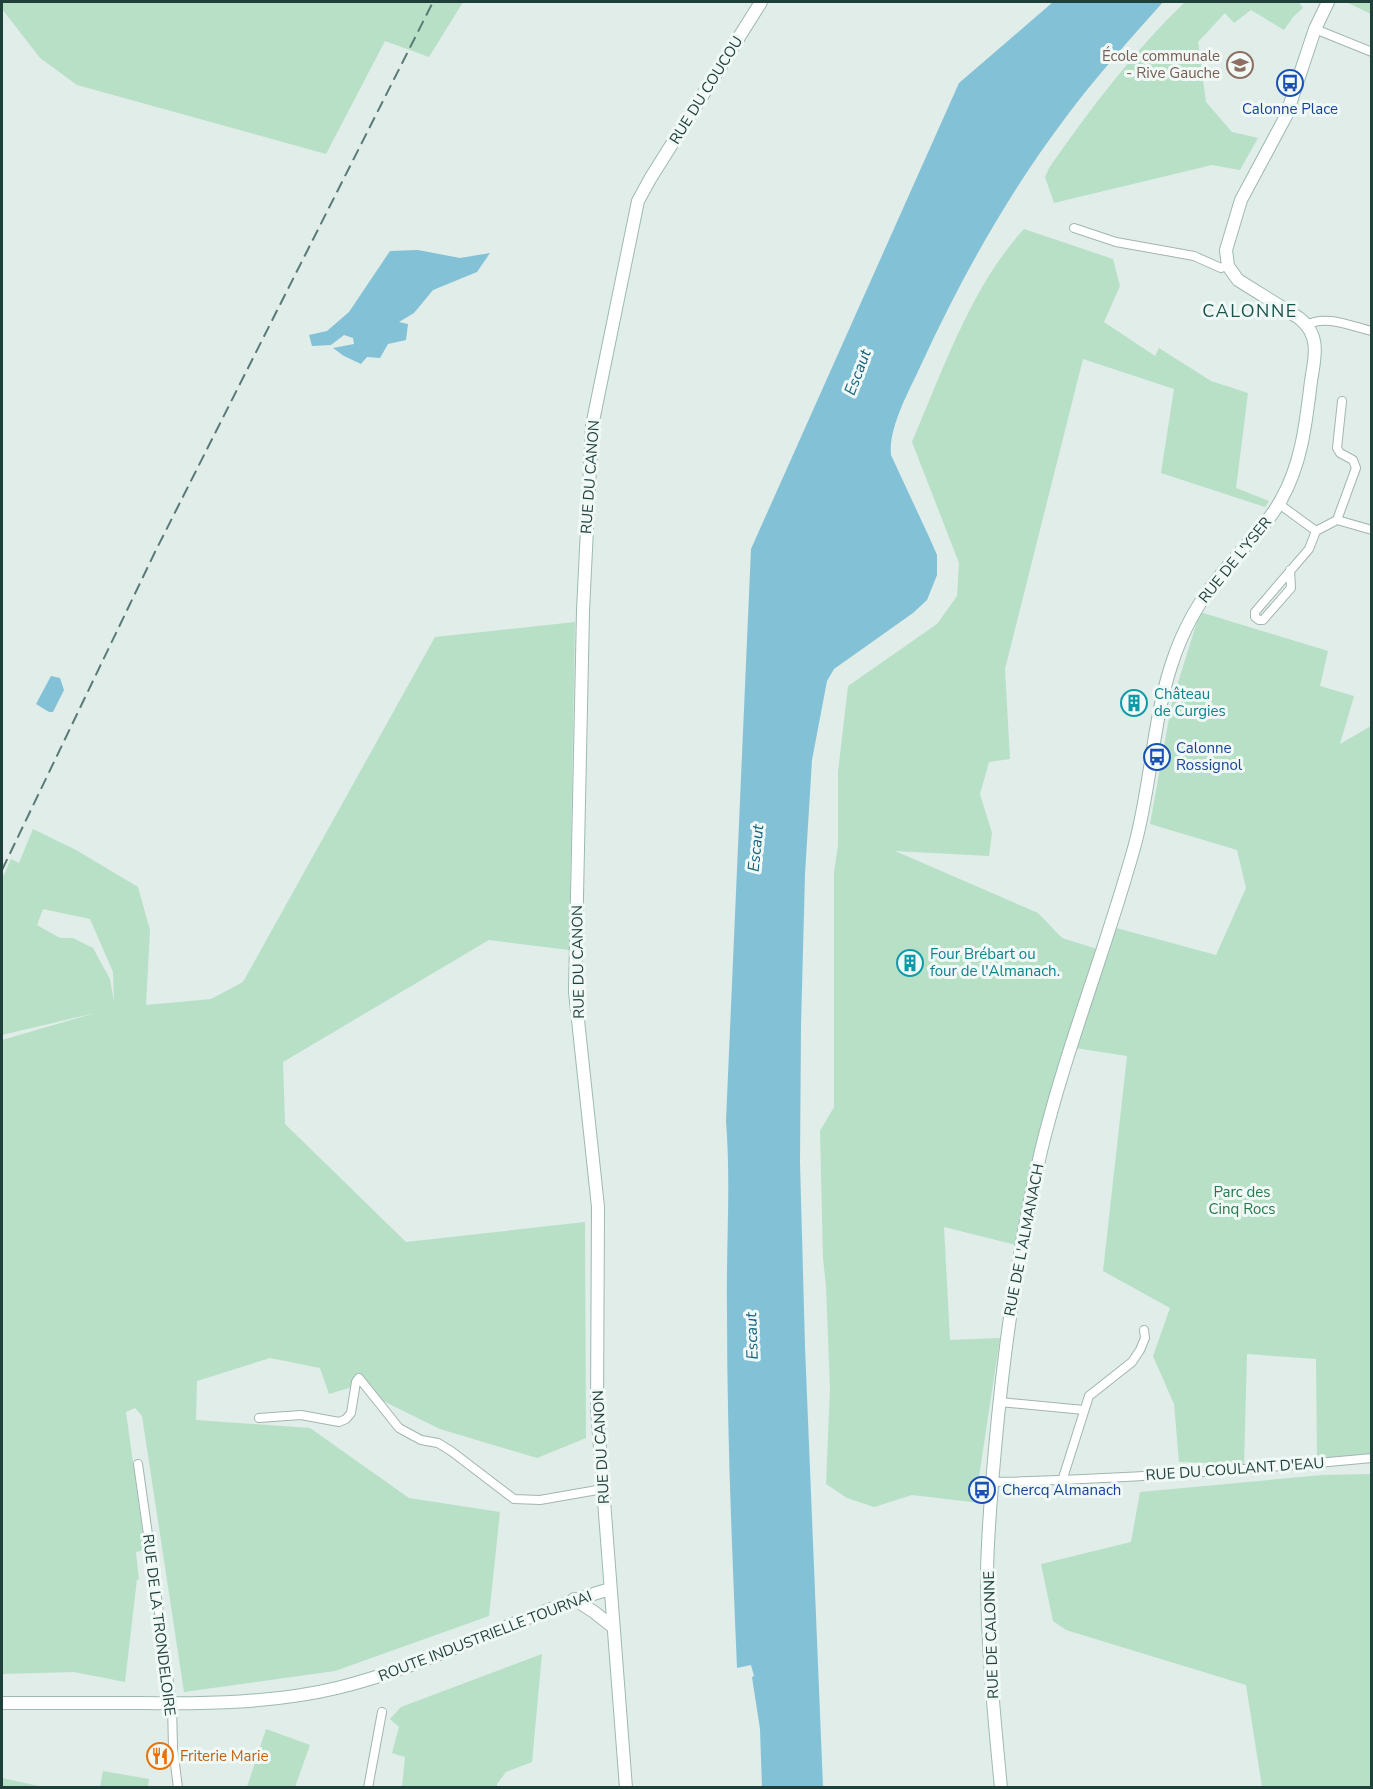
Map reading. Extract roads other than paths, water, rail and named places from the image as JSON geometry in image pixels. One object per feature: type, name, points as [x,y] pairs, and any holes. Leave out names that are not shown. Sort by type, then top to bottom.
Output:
[{"type":"main road","name":"RUE DU COUCOU","points":[[650,179],[761,2]]},
{"type":"main road","points":[[1307,325],[1244,286],[1232,274],[1228,266],[1226,250],[1240,200],[1286,117],[1315,29],[1328,2]]},
{"type":"main road","name":"RUE DU CANON","points":[[626,1788],[597,1409],[598,1207],[575,992],[583,611],[592,426],[638,201],[650,179]]},
{"type":"main road","name":"RUE DE L'YSER","points":[[1084,1003],[1134,847],[1142,816],[1162,703],[1177,650],[1194,611],[1206,592],[1279,504],[1296,469],[1303,442],[1316,351],[1312,333],[1307,325]]},
{"type":"main road","name":"RUE DE L'ALMANACH","points":[[991,1482],[1006,1338],[1028,1208],[1058,1087],[1084,1003]]},
{"type":"main road","name":"RUE DE CALONNE","points":[[991,1482],[987,1571],[989,1652],[1001,1788]]},
{"type":"main road","name":"ROUTE INDUSTRIELLE TOURNAI","points":[[2,1703],[172,1704],[290,1697],[336,1688],[391,1673],[574,1599],[610,1589]]},
{"type":"main road","points":[[574,1599],[613,1628]]},
{"type":"street","points":[[1315,29],[1371,52]]},
{"type":"street","points":[[1074,228],[1116,242],[1194,256],[1221,268],[1228,266]]},
{"type":"street","points":[[1307,325],[1314,320],[1326,321],[1371,331]]},
{"type":"street","points":[[1290,570],[1291,588],[1263,620],[1259,620],[1255,617],[1255,612],[1290,570],[1309,549],[1316,531],[1337,520],[1356,468],[1353,460],[1340,453],[1337,448],[1342,402]]},
{"type":"street","points":[[1279,504],[1316,531]]},
{"type":"street","points":[[1337,520],[1371,530]]},
{"type":"street","points":[[1062,1481],[1089,1396],[1131,1362],[1140,1350],[1144,1330]]},
{"type":"street","points":[[259,1418],[301,1415],[339,1422],[351,1413],[356,1382],[359,1378],[399,1428],[421,1440],[438,1443],[451,1451],[514,1499],[540,1500],[603,1489]]},
{"type":"street","points":[[999,1401],[1084,1410]]},
{"type":"street","name":"RUE DU COULANT D'EAU","points":[[991,1482],[1062,1481],[1210,1473],[1371,1458]]},
{"type":"street","name":"RUE DE LA TRONDELOIRE","points":[[138,1464],[172,1704],[173,1748],[178,1788]]},
{"type":"street","points":[[368,1788],[382,1712]]},
{"type":"water","name":"Escaut","points":[[1053,2],[1163,2],[1077,102],[1024,176],[969,269],[906,397],[896,421],[891,455],[937,555],[937,575],[927,600],[913,613],[834,669],[827,681],[812,760],[805,874],[800,1162],[805,1347],[823,1787],[762,1787],[760,1729],[752,1677],[754,1676],[751,1665],[737,1668],[727,1357],[726,1121],[751,549],[959,83]]},
{"type":"water","points":[[418,250],[460,258],[490,253],[477,272],[433,290],[414,313],[399,322],[408,324],[406,340],[388,344],[380,358],[367,357],[361,364],[344,356],[333,348],[354,344],[353,338],[344,335],[331,345],[312,346],[309,335],[327,331],[349,312],[390,251]]},
{"type":"water","points":[[51,676],[60,678],[64,690],[53,712],[49,712],[36,704]]},
{"type":"railway","points":[[2,870],[155,552],[433,2]]},
{"type":"place","name":"École communale - Rive Gauche","points":[[1240,65]]},
{"type":"place","name":"Calonne Place","points":[[1290,83]]},
{"type":"place","name":"Château de Curgies","points":[[1134,703]]},
{"type":"place","name":"Calonne Rossignol","points":[[1157,757]]},
{"type":"place","name":"Four Brébart ou four de l'Almanach.","points":[[910,963]]},
{"type":"place","name":"Chercq Almanach","points":[[982,1490]]},
{"type":"place","name":"Friterie Marie","points":[[160,1756]]},
{"type":"district","name":"CALONNE","points":[[1250,311]]},
{"type":"park label","name":"Parc des Cinq Rocs","points":[[1242,1200]]}]
